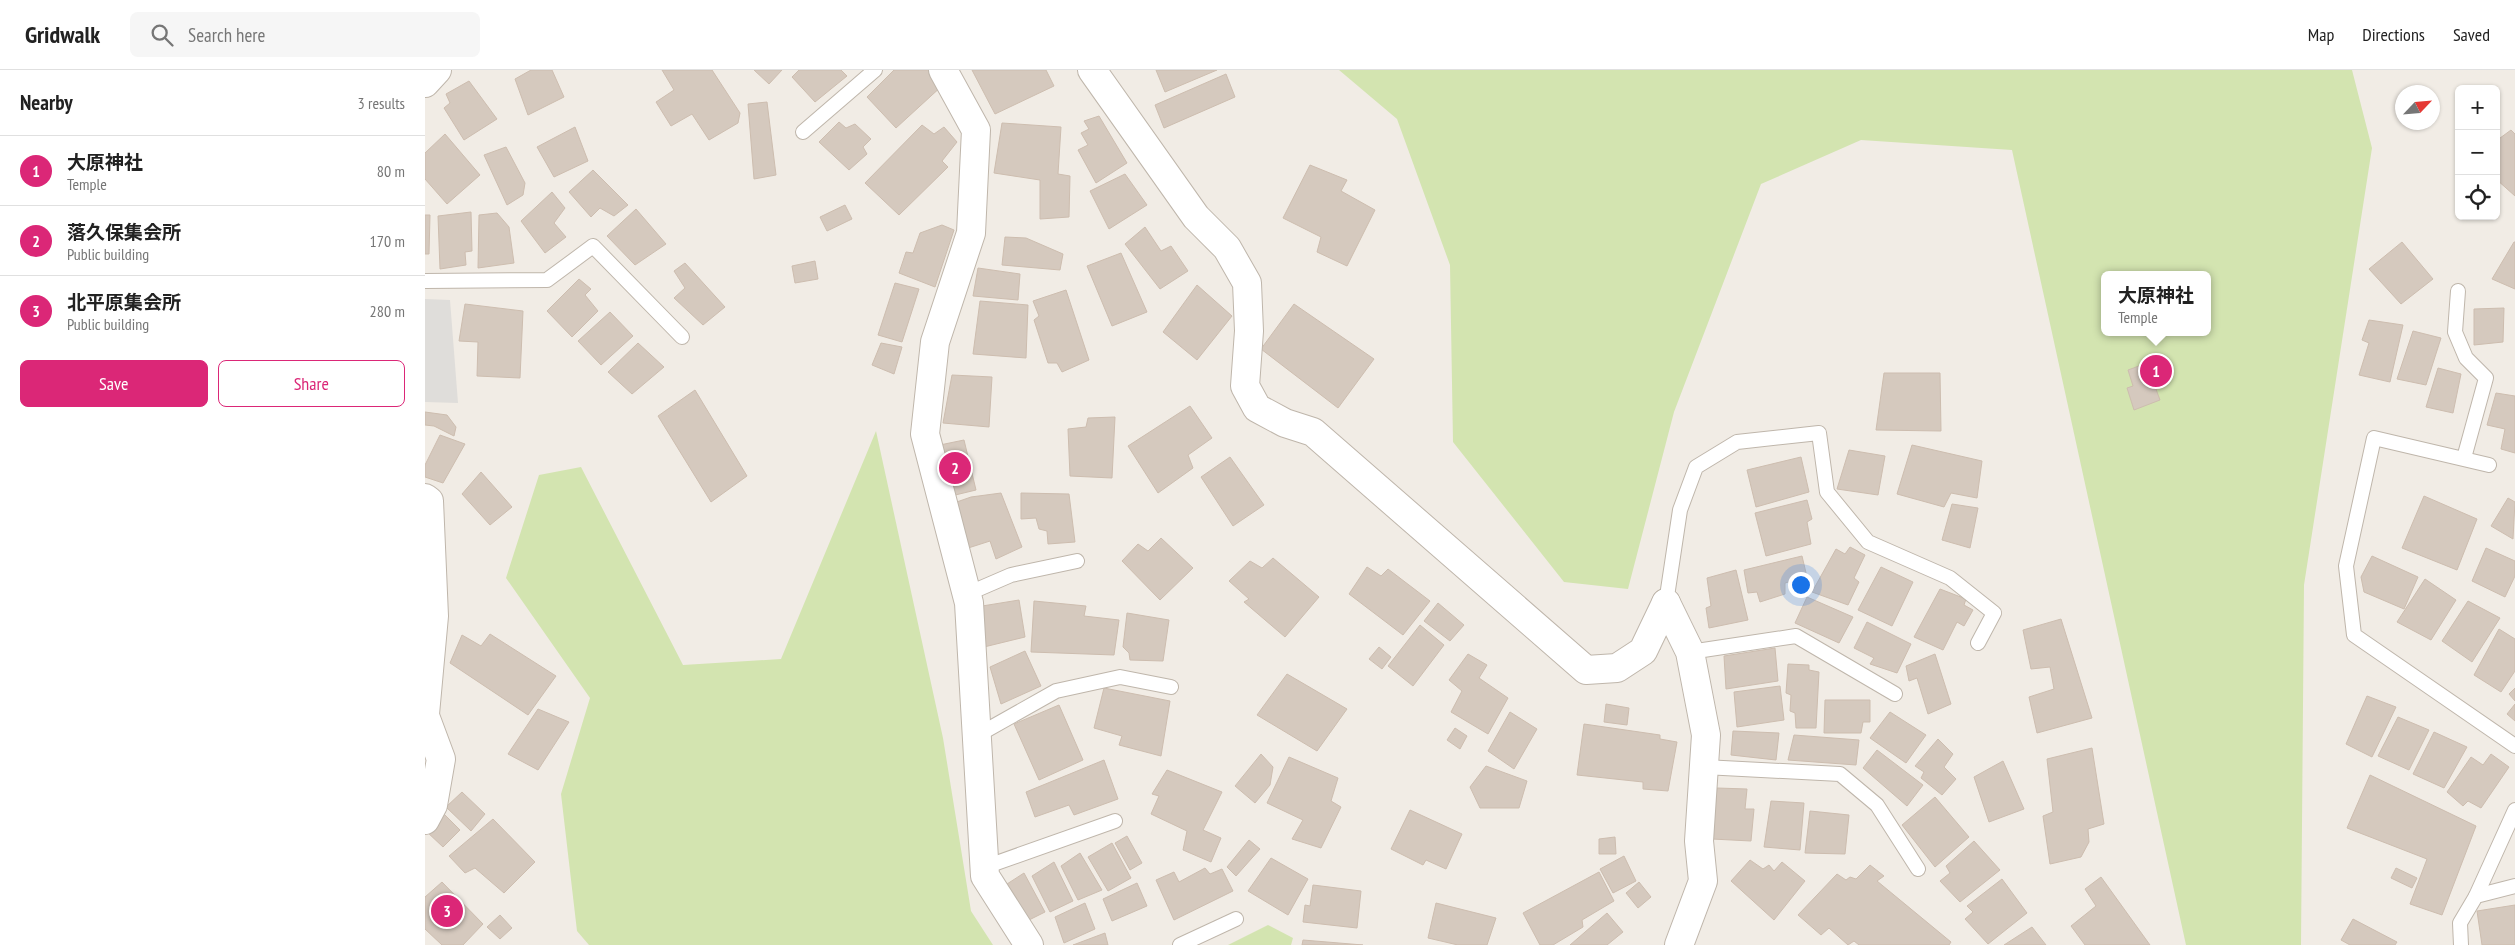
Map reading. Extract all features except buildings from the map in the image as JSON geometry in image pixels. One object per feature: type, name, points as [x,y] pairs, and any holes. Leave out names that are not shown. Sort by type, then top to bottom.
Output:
[{"type":"street","points":[[425,83],[437,70]]},
{"type":"street","points":[[943,70],[975,130],[971,233],[935,342],[925,434],[967,594],[978,735],[985,876],[1029,945]]},
{"type":"street","points":[[1091,70],[1196,217],[1227,248],[1247,283],[1249,331],[1245,386],[1257,408],[1285,423],[1313,432],[1586,670],[1617,668],[1643,651],[1666,603]]},
{"type":"street","points":[[425,498],[429,501],[434,616],[425,715],[441,759],[433,805],[425,820]]},
{"type":"street","points":[[1666,603],[1689,652],[1706,735],[1699,841],[1703,881],[1679,945]]},
{"type":"lane","points":[[803,132],[875,70]]},
{"type":"lane","points":[[425,281],[547,280],[593,246],[682,337]]},
{"type":"lane","points":[[2458,292],[2455,332],[2466,358],[2486,378],[2464,458]]},
{"type":"lane","points":[[1666,603],[1680,510],[1696,467],[1737,442],[1819,433],[1827,492],[1868,542],[1950,578],[1994,613],[1978,643]]},
{"type":"lane","points":[[2489,465],[2374,438],[2346,566],[2354,636],[2515,746]]},
{"type":"lane","points":[[967,594],[1011,575],[1077,561]]},
{"type":"lane","points":[[1689,652],[1796,636],[1895,694]]},
{"type":"lane","points":[[978,735],[1056,691],[1120,677],[1171,687]]},
{"type":"lane","points":[[1703,767],[1840,774],[1877,805],[1918,869]]},
{"type":"lane","points":[[2461,945],[2460,923],[2476,896],[2515,810]]},
{"type":"lane","points":[[985,867],[1115,821]]},
{"type":"lane","points":[[2476,896],[2515,886]]},
{"type":"lane","points":[[1179,945],[1236,919]]},
{"type":"green space","points":[[1339,70],[2352,70],[2372,148],[2304,585],[2301,945],[2186,945],[2012,150],[1861,140],[1761,184],[1674,412],[1628,589],[1564,582],[1453,442],[1450,265],[1397,119]]},
{"type":"green space","points":[[876,431],[943,738],[971,911],[993,945],[589,945],[577,931],[561,794],[590,698],[506,578],[539,475],[581,467],[683,665],[781,659]]},
{"type":"green space","points":[[1268,925],[1293,938],[1291,945],[1228,945]]},
{"type":"shaded area","points":[[425,299],[450,300],[458,403],[425,402]]},
{"type":"place","name":"大原神社","points":[[2156,371]]},
{"type":"place","name":"落久保集会所","points":[[955,468]]},
{"type":"place","name":"北平原集会所","points":[[447,911]]}]
